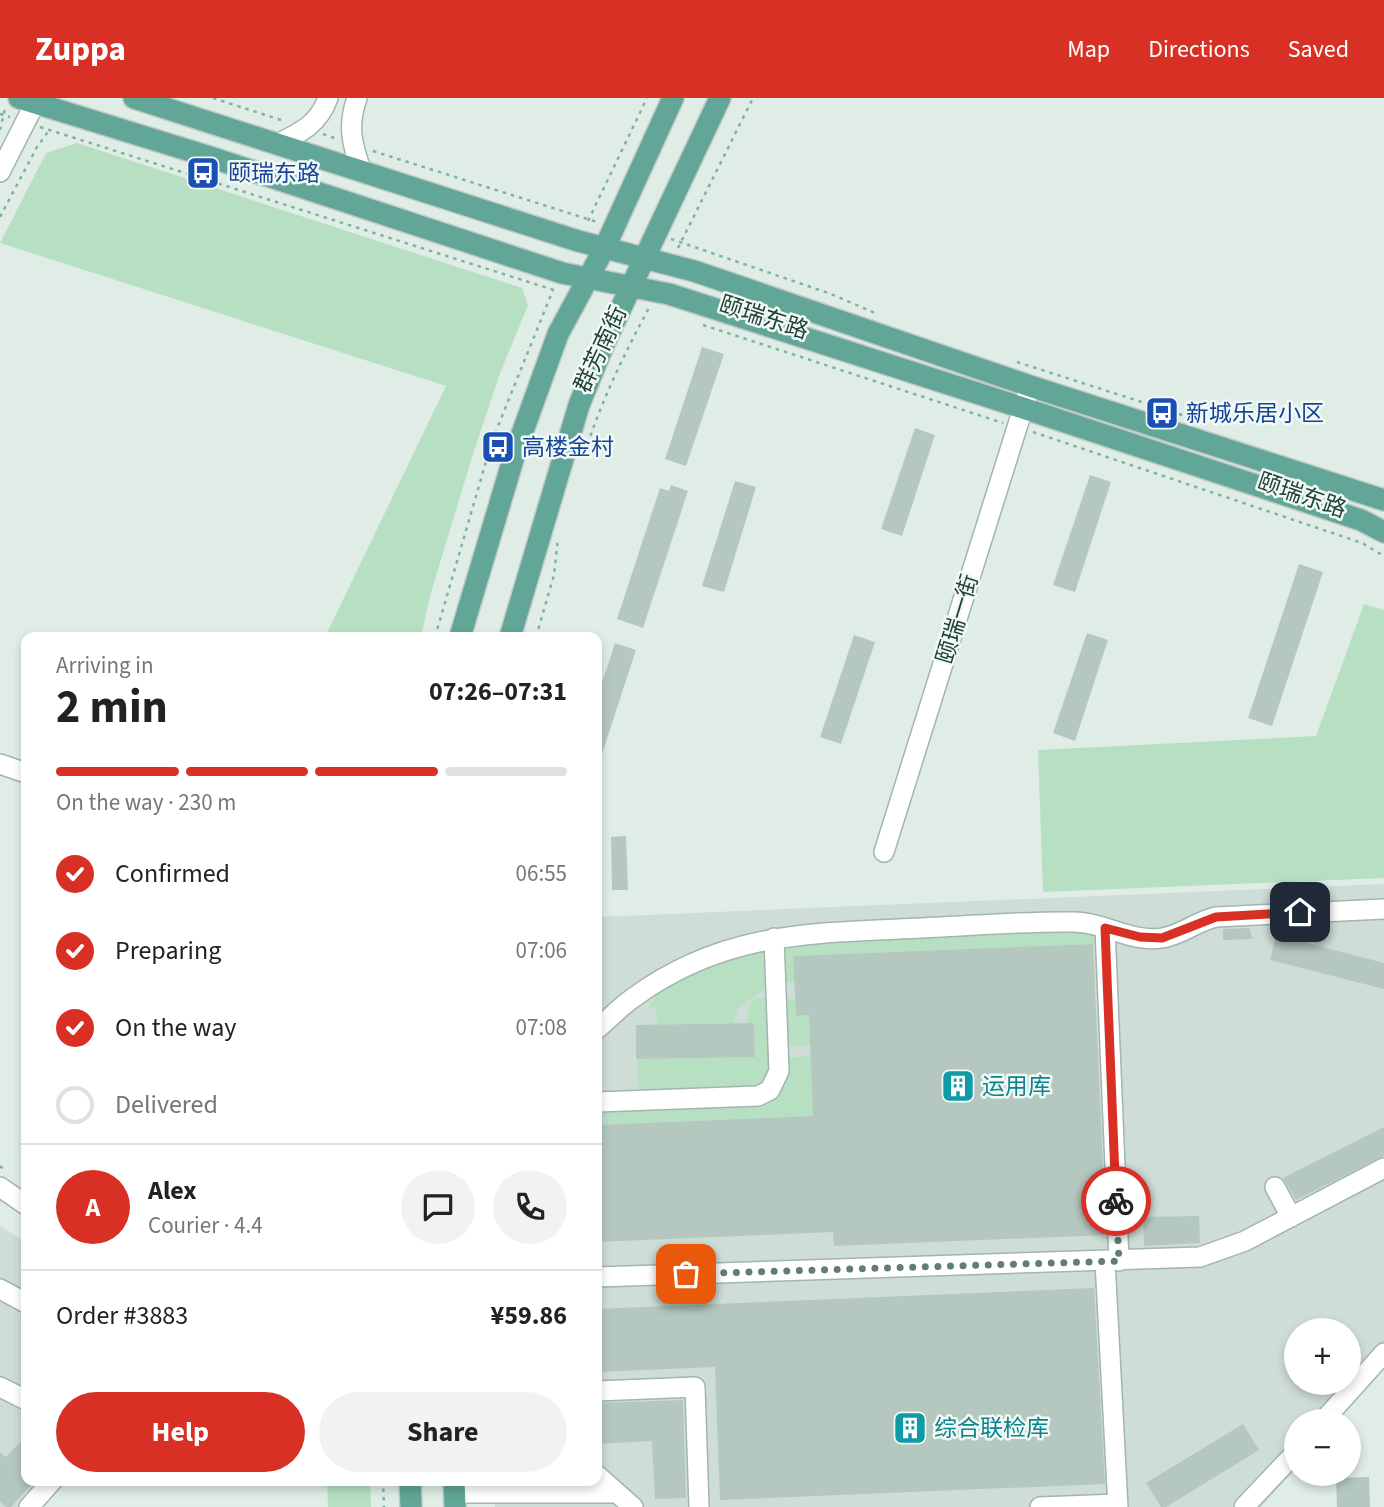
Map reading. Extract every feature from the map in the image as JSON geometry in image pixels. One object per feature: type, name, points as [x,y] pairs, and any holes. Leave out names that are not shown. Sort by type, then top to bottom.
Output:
[{"type":"main road","name":"颐瑞东路","points":[[134,98],[578,241],[670,264],[1030,386],[1373,499],[1384,500]]},
{"type":"main road","name":"群芳南街","points":[[461,632],[515,453],[558,334],[605,247],[673,98]]},
{"type":"main road","name":"群芳南街","points":[[511,632],[579,405],[604,344],[720,98]]},
{"type":"main road","name":"颐瑞东路","points":[[27,104],[54,121],[210,157],[562,273],[583,286],[631,287],[669,294],[1020,417],[1361,520],[1384,532]]},
{"type":"main road","points":[[410,1486],[411,1507]]},
{"type":"street","points":[[277,144],[314,123],[328,98]]},
{"type":"street","points":[[357,98],[350,117],[362,172]]},
{"type":"street","points":[[0,172],[27,104]]},
{"type":"street","name":"颐瑞一街","points":[[884,852],[1030,386]]},
{"type":"street","points":[[0,764],[21,771]]},
{"type":"street","points":[[602,1025],[632,998],[674,972],[719,952],[774,938],[815,933],[1073,922],[1157,939],[1216,917],[1384,909]]},
{"type":"street","points":[[1040,1507],[1117,1506],[1105,928]]},
{"type":"street","points":[[602,1102],[758,1096],[770,1090],[779,1071],[774,938]]},
{"type":"street","points":[[602,1277],[1191,1258],[1211,1255],[1245,1241],[1384,1168]]},
{"type":"street","points":[[0,1187],[21,1202]]},
{"type":"street","points":[[1275,1187],[1291,1217]]},
{"type":"street","points":[[0,1289],[21,1300]]},
{"type":"street","points":[[1334,1409],[1384,1353]]},
{"type":"street","points":[[0,1387],[21,1398]]},
{"type":"street","points":[[602,1391],[695,1387],[699,1507]]},
{"type":"street","points":[[1244,1507],[1284,1465]]},
{"type":"street","points":[[602,1480],[633,1507]]},
{"type":"street","points":[[29,1507],[48,1486]]},
{"type":"street","points":[[454,1494],[615,1493]]},
{"type":"path","points":[[670,264],[752,98]]},
{"type":"path","points":[[2,114],[27,104]]},
{"type":"path","points":[[2,114],[27,104]]},
{"type":"path","points":[[27,104],[54,121],[553,290],[583,286]]},
{"type":"path","points":[[0,130],[2,114]]},
{"type":"path","points":[[0,217],[54,121]]},
{"type":"path","name":"群芳南街","points":[[584,454],[629,344],[657,293]]},
{"type":"path","name":"颐瑞东路","points":[[700,324],[1020,417],[1362,543],[1384,555]]},
{"type":"path","points":[[537,632],[554,575],[559,529]]},
{"type":"path","points":[[383,1486],[384,1507]]},
{"type":"shaded area","points":[[1384,884],[1384,1369],[1361,1394],[1361,1318],[1284,1318],[1284,1395],[1360,1395],[1348,1409],[1284,1409],[1284,1481],[1261,1507],[495,1507],[494,1486],[602,1486],[602,917]]},
{"type":"shaded area","points":[[0,1226],[21,1239],[21,1486],[62,1486],[42,1507],[0,1507]]},
{"type":"green space","points":[[77,143],[522,288],[528,305],[499,376],[472,457],[430,596],[422,632],[327,632],[446,386],[0,243],[46,153]]},
{"type":"green space","points":[[1364,604],[1384,610],[1384,878],[1043,892],[1038,750],[1316,736]]},
{"type":"green space","points":[[1069,931],[1093,934],[1096,944],[794,956],[795,982],[784,982],[780,977],[784,945],[801,941]]},
{"type":"green space","points":[[763,950],[767,954],[767,988],[738,1008],[734,1023],[657,1025],[656,1009],[648,1008],[664,982],[701,964]]},
{"type":"green space","points":[[764,997],[767,999],[775,1060],[768,1087],[639,1096],[637,1059],[755,1057],[754,1023],[747,1023],[749,1008],[753,1000]]},
{"type":"green space","points":[[785,999],[795,999],[796,1016],[809,1015],[810,1046],[788,1046]]},
{"type":"green space","points":[[811,1055],[813,1116],[602,1125],[602,1106],[760,1100],[789,1058]]},
{"type":"green space","points":[[327,1486],[370,1486],[371,1507],[328,1507]]},
{"type":"building","points":[[702,347],[724,354],[686,466],[665,459]]},
{"type":"building","points":[[915,428],[935,435],[902,536],[881,529]]},
{"type":"building","points":[[1090,475],[1111,482],[1075,592],[1053,585]]},
{"type":"building","points":[[735,481],[756,487],[724,592],[702,586]]},
{"type":"building","points":[[671,485],[688,491],[643,628],[617,619],[660,488],[669,491]]},
{"type":"building","points":[[1299,564],[1323,572],[1272,726],[1248,718]]},
{"type":"building","points":[[1087,633],[1108,640],[1075,741],[1053,733]]},
{"type":"building","points":[[854,635],[875,642],[841,744],[820,737]]},
{"type":"building","points":[[615,643],[636,650],[602,754],[602,683]]},
{"type":"building","points":[[626,836],[628,890],[612,890],[611,837]]},
{"type":"building","points":[[1250,928],[1252,939],[1223,940],[1223,929]]},
{"type":"building","points":[[1276,935],[1384,963],[1384,989],[1270,960]]},
{"type":"building","name":"运用库","points":[[1093,944],[1106,1235],[834,1246],[833,1232],[602,1242],[602,1125],[813,1116],[809,1015],[796,1016],[793,956]]},
{"type":"building","points":[[754,1023],[755,1057],[636,1059],[636,1025]]},
{"type":"building","points":[[1384,1127],[1384,1156],[1296,1200],[1283,1178]]},
{"type":"building","points":[[1199,1216],[1200,1243],[1144,1246],[1143,1217]]},
{"type":"building","name":"综合联检库","points":[[1094,1288],[1105,1484],[720,1500],[715,1367],[602,1372],[602,1309]]},
{"type":"building","points":[[683,1400],[686,1498],[655,1499],[652,1441],[602,1444],[602,1403]]},
{"type":"building","points":[[1243,1424],[1259,1450],[1166,1507],[1161,1507],[1146,1483]]},
{"type":"building","points":[[21,1441],[21,1486],[30,1486],[11,1507],[6,1507],[0,1501],[0,1452],[6,1457]]},
{"type":"building","points":[[1361,1477],[1369,1477],[1370,1507],[1337,1507],[1336,1486],[1361,1486]]},
{"type":"way so far","points":[[686,1274],[1119,1261],[1116,1201]]},
{"type":"place","name":"颐瑞东路","points":[[203,173]]},
{"type":"place","name":"新城乐居小区","points":[[1162,413]]},
{"type":"place","name":"高楼金村","points":[[498,447]]},
{"type":"place","name":"运用库","points":[[958,1086]]},
{"type":"place","name":"综合联检库","points":[[910,1428]]},
{"type":"route","points":[[1116,1201],[1105,928],[1152,939],[1175,934],[1216,917],[1300,912]]}]
